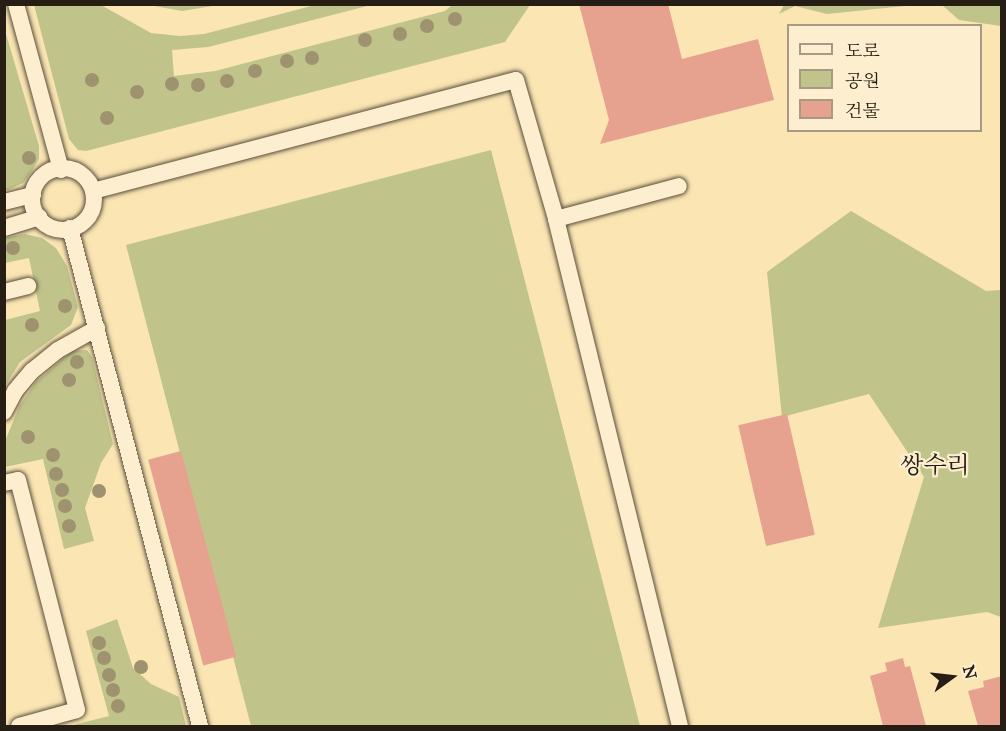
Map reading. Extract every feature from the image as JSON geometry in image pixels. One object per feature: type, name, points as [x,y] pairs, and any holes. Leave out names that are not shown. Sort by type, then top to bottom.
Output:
[{"type":"street","points":[[16,4],[61,170]]},
{"type":"street","points":[[93,191],[516,80],[556,219],[680,726]]},
{"type":"street","points":[[61,170],[80,172],[93,191],[93,208],[88,218],[70,228],[59,230],[39,217],[33,195],[44,175],[61,170]]},
{"type":"street","points":[[556,219],[679,186]]},
{"type":"street","points":[[4,202],[33,195]]},
{"type":"street","points":[[4,228],[39,217]]},
{"type":"street","points":[[70,228],[200,726]]},
{"type":"street","points":[[4,292],[28,286]]},
{"type":"street","points":[[4,412],[15,391],[32,371],[58,350],[97,328]]},
{"type":"street","points":[[4,483],[18,480],[77,710],[48,723],[18,726]]},
{"type":"green space","points":[[149,4],[219,5],[182,11]]},
{"type":"green space","points":[[784,4],[915,5],[827,14],[795,6],[779,14]]},
{"type":"green space","points":[[34,5],[101,5],[151,33],[180,36],[204,34],[315,5],[371,5],[208,47],[172,50],[174,76],[215,71],[445,11],[452,5],[530,5],[505,42],[86,151],[78,150],[69,139]]},
{"type":"green space","points":[[942,5],[1001,5],[1001,26],[959,20]]},
{"type":"green space","points":[[4,27],[39,146],[39,159],[32,171],[23,183],[8,190],[4,190]]},
{"type":"green space","points":[[491,150],[640,726],[251,726],[126,245]]},
{"type":"green space","points":[[851,211],[986,291],[1001,290],[1001,617],[987,612],[878,628],[924,477],[869,394],[782,417],[767,272]]},
{"type":"green space","points":[[25,234],[42,238],[56,248],[67,266],[78,307],[71,325],[20,362],[5,386],[5,320],[40,311],[29,258],[5,263],[5,238]]},
{"type":"green space","points":[[87,350],[92,357],[113,444],[101,463],[85,508],[94,541],[64,549],[43,459],[5,467],[5,441],[20,405],[36,382],[72,351]]},
{"type":"green space","points":[[117,619],[133,668],[151,684],[179,697],[186,726],[69,726],[109,716],[86,631]]},
{"type":"building","points":[[579,4],[668,4],[682,59],[758,39],[774,100],[600,144],[609,120]]},
{"type":"building","points":[[787,414],[815,535],[766,546],[738,425]]},
{"type":"building","points":[[181,451],[236,657],[203,666],[148,460]]},
{"type":"building","points":[[903,658],[905,667],[910,666],[926,726],[883,726],[870,676],[887,671],[885,663]]},
{"type":"building","points":[[1002,676],[1002,726],[978,726],[968,691],[984,687],[983,681]]},
{"type":"district","name":"쌍수리","points":[[935,466]]}]
